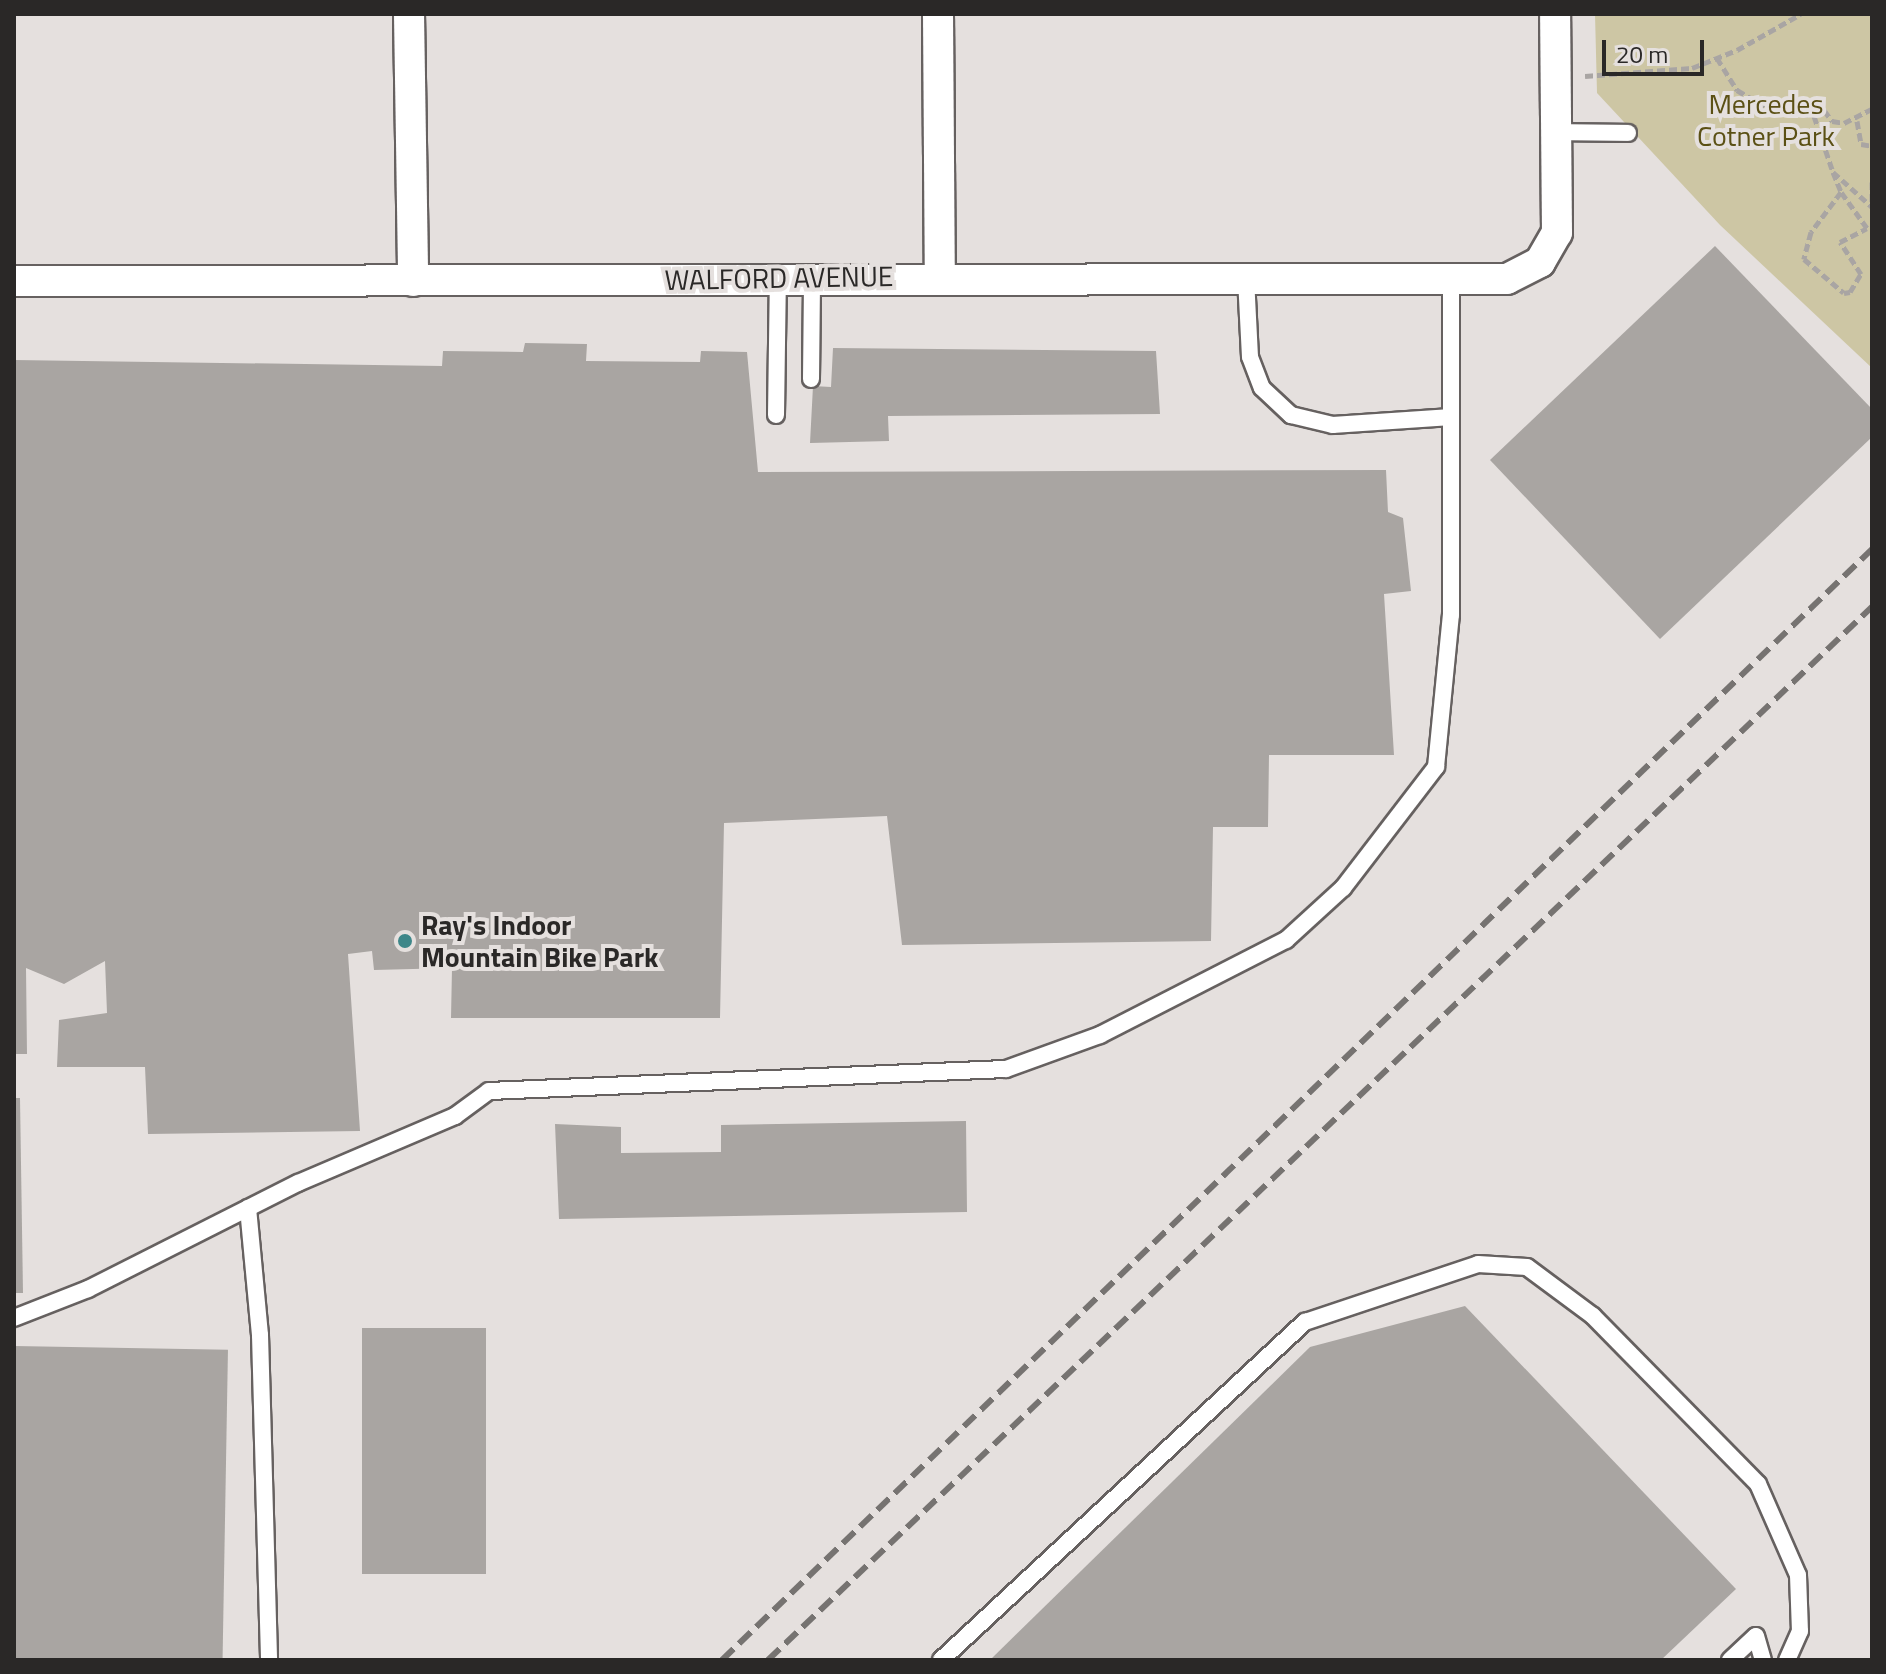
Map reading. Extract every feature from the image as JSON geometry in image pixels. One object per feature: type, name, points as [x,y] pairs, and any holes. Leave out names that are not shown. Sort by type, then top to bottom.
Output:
[{"type":"street","points":[[409,14],[413,281]]},
{"type":"street","points":[[938,14],[940,277]]},
{"type":"street","points":[[1555,14],[1556,132]]},
{"type":"street","name":"WALFORD AVENUE","points":[[14,281],[940,277],[1507,279],[1540,262],[1557,233],[1556,132]]},
{"type":"lane","points":[[1556,132],[1628,133]]},
{"type":"lane","points":[[776,415],[778,278]]},
{"type":"lane","points":[[811,379],[812,278]]},
{"type":"lane","points":[[1246,278],[1250,357],[1262,388],[1291,415],[1333,425],[1451,417]]},
{"type":"lane","points":[[14,1318],[88,1289],[248,1208],[455,1116],[489,1091],[1006,1069],[1100,1035],[1286,940],[1343,888],[1436,767],[1451,615],[1451,279]]},
{"type":"lane","points":[[248,1208],[260,1335],[269,1660]]},
{"type":"lane","points":[[941,1660],[1305,1322],[1478,1264],[1527,1267],[1593,1316],[1758,1484],[1798,1575],[1800,1631],[1787,1660]]},
{"type":"lane","points":[[1730,1660],[1756,1636],[1763,1660]]},
{"type":"path","points":[[1556,76],[1666,73],[1717,58],[1801,14]]},
{"type":"path","points":[[1717,58],[1743,96],[1776,110],[1814,116],[1824,110],[1832,121],[1857,121],[1872,109]]},
{"type":"path","points":[[1814,116],[1841,192],[1867,228],[1840,242],[1861,274],[1850,292],[1844,293],[1804,259],[1811,232],[1841,192]]},
{"type":"path","points":[[1857,121],[1861,144],[1872,146]]},
{"type":"path","points":[[1833,172],[1872,205]]},
{"type":"path","points":[[1872,182],[1872,205]]},
{"type":"green space","name":"Mercedes Cotner Park","points":[[1595,14],[1872,14],[1872,368],[1720,225],[1597,93]]},
{"type":"building","points":[[1715,246],[1872,409],[1872,437],[1660,639],[1490,460]]},
{"type":"building","points":[[525,343],[587,344],[586,361],[700,362],[701,351],[747,352],[758,472],[1386,470],[1388,512],[1403,518],[1411,591],[1384,594],[1394,755],[1269,755],[1268,827],[1213,827],[1211,941],[902,945],[887,816],[724,823],[720,1018],[451,1018],[452,968],[374,970],[372,951],[348,954],[360,1131],[148,1134],[145,1067],[57,1067],[59,1020],[107,1013],[105,961],[64,984],[26,968],[27,1054],[14,1054],[14,360],[442,366],[443,351],[523,352]]},
{"type":"building","points":[[833,348],[1156,351],[1160,414],[888,416],[889,441],[810,443],[813,386],[831,387]]},
{"type":"building","points":[[14,1098],[20,1098],[23,1293],[14,1293]]},
{"type":"building","points":[[966,1121],[967,1212],[559,1219],[555,1124],[621,1127],[621,1153],[721,1152],[721,1125]]},
{"type":"building","points":[[1465,1306],[1736,1589],[1661,1660],[990,1660],[1310,1347]]},
{"type":"building","points":[[362,1328],[486,1328],[486,1574],[362,1574]]},
{"type":"building","points":[[14,1346],[228,1350],[223,1660],[14,1660]]},
{"type":"railway","points":[[722,1660],[1872,549]]},
{"type":"railway","points":[[768,1660],[1872,607]]},
{"type":"place","name":"Ray's Indoor Mountain Bike Park","points":[[405,941]]}]
